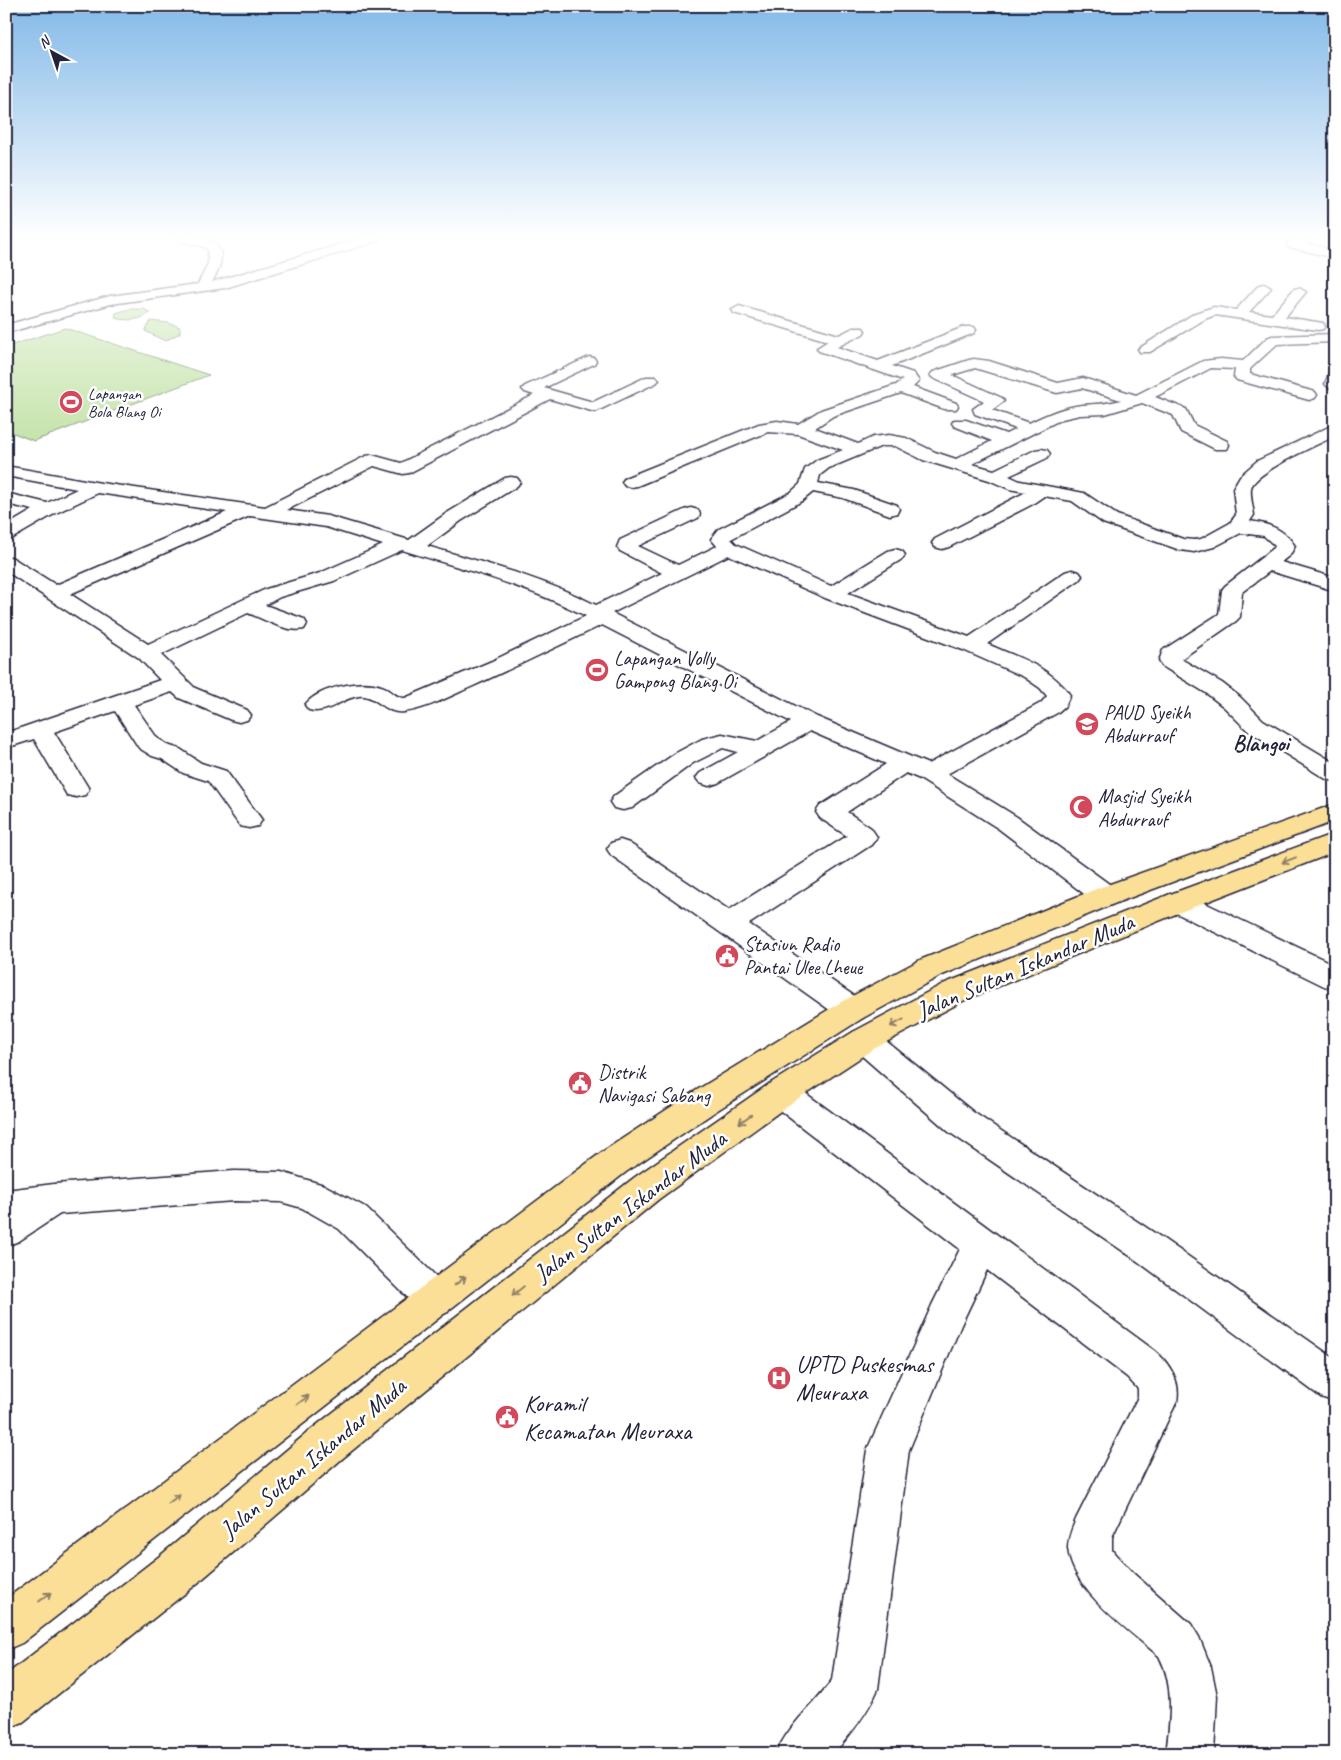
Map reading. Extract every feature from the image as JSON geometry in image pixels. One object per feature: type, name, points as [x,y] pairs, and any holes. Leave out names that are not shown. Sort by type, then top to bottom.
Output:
[{"type":"highway","name":"Jalan Sultan Iskandar Muda","points":[[6,1704],[177,1571],[328,1444],[647,1188],[782,1092],[858,1025],[930,968],[1106,896],[1335,812]]},
{"type":"highway","name":"Jalan Sultan Iskandar Muda","points":[[6,1627],[614,1162],[704,1102],[858,1025],[954,992],[1178,902],[1335,842]]},
{"type":"street","points":[[6,329],[38,320]]},
{"type":"street","points":[[773,320],[841,340]]},
{"type":"street","points":[[1145,349],[1194,320]]},
{"type":"street","points":[[1283,320],[1335,329]]},
{"type":"street","points":[[801,429],[827,413],[901,388],[911,381],[908,376],[824,348],[858,331]]},
{"type":"street","points":[[878,366],[951,337],[969,336]]},
{"type":"street","points":[[958,464],[1069,412],[1117,407],[1139,399],[1208,364],[1220,363],[1243,367],[1248,365],[1277,339],[1335,338]]},
{"type":"street","points":[[924,348],[964,361]]},
{"type":"street","points":[[589,361],[530,388],[594,407],[651,380]]},
{"type":"street","points":[[1031,429],[982,411],[981,409],[996,401],[938,375],[974,363],[984,364],[1057,388],[1083,383],[1177,410],[1182,414],[1186,428],[1222,445]]},
{"type":"street","points":[[1243,367],[1242,377],[1309,395]]},
{"type":"street","points":[[1335,373],[1333,384],[1335,385]]},
{"type":"street","points":[[901,388],[950,406]]},
{"type":"street","points":[[56,593],[258,512],[372,460],[404,469],[548,394]]},
{"type":"street","points":[[960,423],[1007,440]]},
{"type":"street","points":[[631,482],[766,427],[782,426],[801,429],[856,449]]},
{"type":"street","points":[[1237,528],[1244,515],[1242,488],[1253,472],[1263,465],[1335,429]]},
{"type":"street","points":[[929,774],[1049,708],[1057,701],[1060,695],[1048,683],[1032,672],[971,645],[832,594],[729,548],[721,539],[726,533],[796,497],[809,486],[809,478],[823,464],[856,449],[888,440],[900,442],[938,459],[995,476],[1015,485],[1078,498],[1110,519],[1180,544],[1194,546],[1207,543],[1237,528],[1259,528],[1269,532],[1283,542],[1285,546],[1283,551],[1232,590],[1231,612],[1225,622],[1171,655],[1170,661],[1214,688],[1232,702],[1255,726],[1335,774]]},
{"type":"street","points":[[995,476],[1040,454]]},
{"type":"street","points":[[6,471],[96,487],[328,522],[517,579],[558,594],[809,722],[929,774],[1008,823],[1106,896]]},
{"type":"street","points":[[147,653],[273,593],[336,574],[406,545],[511,482]]},
{"type":"street","points":[[809,486],[848,494],[890,509]]},
{"type":"street","points":[[6,534],[49,509],[96,487]]},
{"type":"street","points":[[942,543],[1025,502],[1041,490]]},
{"type":"street","points":[[6,498],[49,509]]},
{"type":"street","points":[[676,572],[633,552],[627,548],[628,544],[691,514]]},
{"type":"street","points":[[317,705],[363,689],[375,692],[395,705],[402,706],[422,700],[494,669],[676,572],[729,548]]},
{"type":"street","points":[[832,594],[895,555]]},
{"type":"street","points":[[6,562],[147,653],[187,693],[239,715]]},
{"type":"street","points":[[1268,564],[1335,585]]},
{"type":"street","points":[[971,645],[1072,576]]},
{"type":"street","points":[[247,605],[296,624]]},
{"type":"street","points":[[7,739],[176,683]]},
{"type":"street","points":[[120,702],[148,743],[161,752],[171,754],[192,768],[217,776],[249,820]]},
{"type":"street","points":[[709,778],[809,722]]},
{"type":"street","points":[[40,729],[76,789]]},
{"type":"street","points":[[623,802],[687,757],[716,742],[722,741],[759,750]]},
{"type":"street","points":[[728,924],[862,839],[864,837],[862,834],[829,812],[906,764]]},
{"type":"street","points":[[620,849],[728,924],[858,1025],[961,1122],[1149,1249],[1335,1383]]},
{"type":"street","points":[[1178,902],[1335,978]]},
{"type":"street","points":[[782,1092],[1141,1364],[1158,1383],[1159,1393],[1157,1401],[1091,1534],[1089,1547],[1094,1562],[1112,1583],[1175,1640],[1182,1651],[1190,1671],[1194,1697],[1190,1754]]},
{"type":"street","points":[[6,1204],[234,1186],[281,1187],[312,1196],[352,1218],[435,1300]]},
{"type":"street","points":[[6,1230],[54,1199]]},
{"type":"street","points":[[800,1754],[834,1717],[854,1689],[888,1450],[945,1318],[982,1242]]},
{"type":"green space","points":[[151,321],[169,323],[180,327],[180,333],[165,341],[145,331]]},
{"type":"green space","name":"Lapangan Bola Blang Oi","points":[[65,328],[209,375],[34,441],[6,430],[6,347]]},
{"type":"place","name":"Lapangan Bola Blang Oi","points":[[71,402]]},
{"type":"place","name":"Lapangan Volly Gampong Blang Oi","points":[[597,670]]},
{"type":"place","name":"PAUD Syeikh Abdurrauf","points":[[1087,724]]},
{"type":"place","name":"Masjid Syeikh Abdurrauf","points":[[1081,807]]},
{"type":"place","name":"Stasiun Radio Pantai Ulee Lheue","points":[[727,956]]},
{"type":"place","name":"Distrik Navigasi Sabang","points":[[580,1083]]},
{"type":"place","name":"UPTD Puskesmas Meuraxa","points":[[779,1378]]},
{"type":"place","name":"Koramil Kecamatan Meuraxa","points":[[507,1417]]},
{"type":"district","name":"Blangoi","points":[[1261,743]]}]
